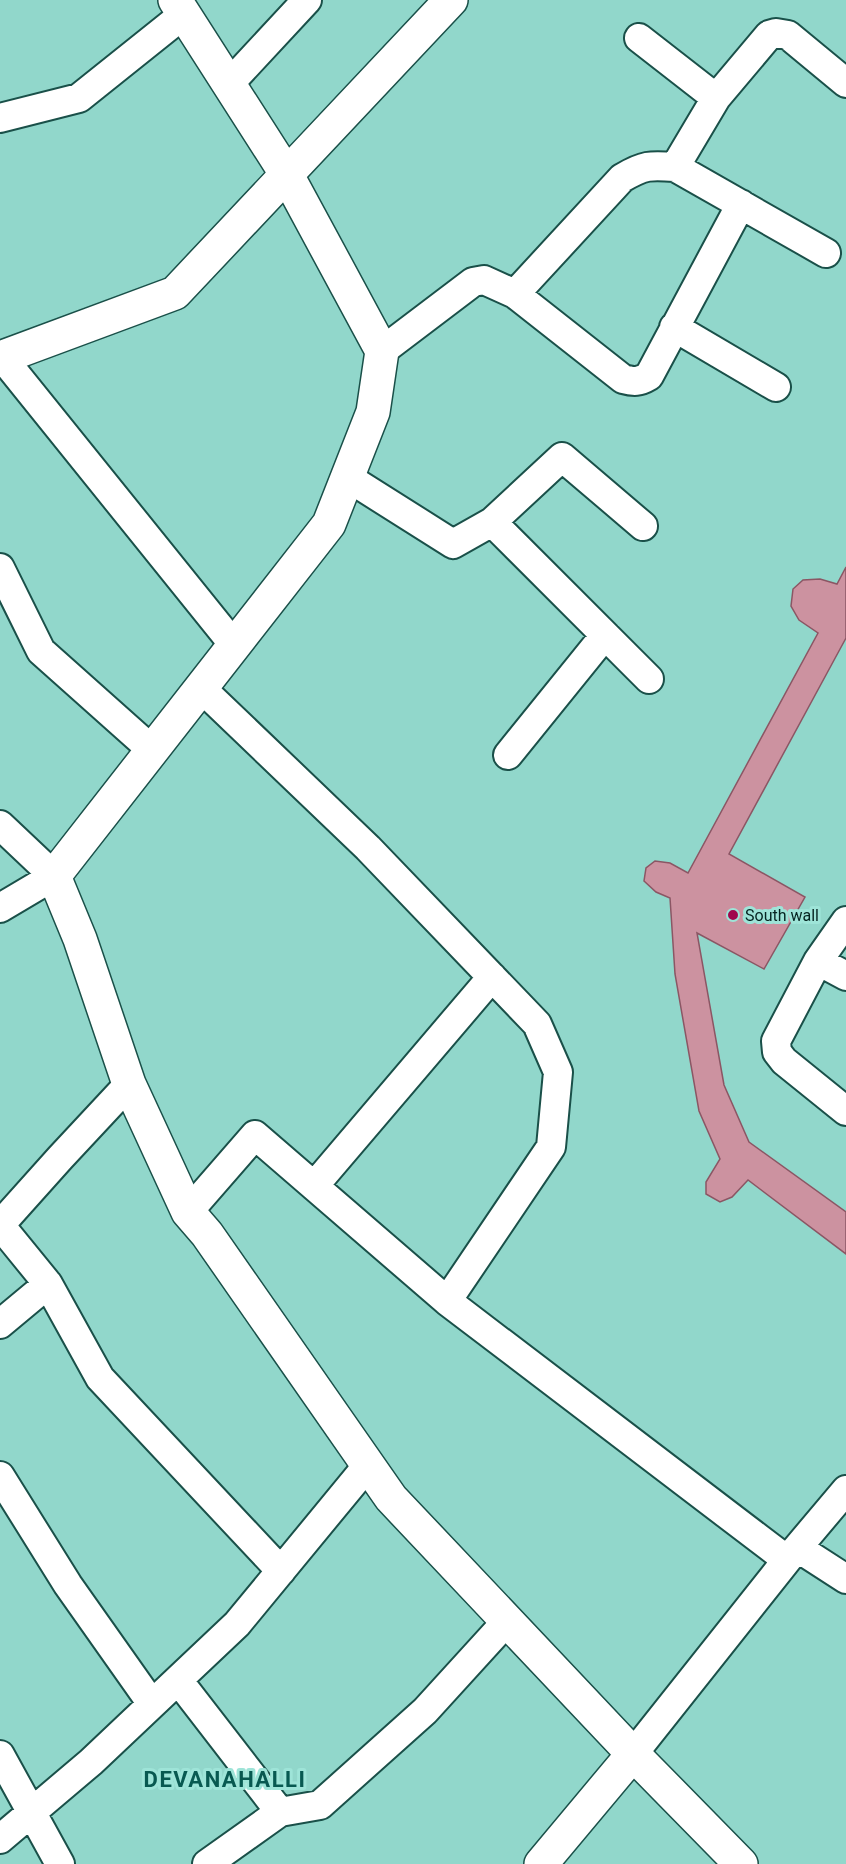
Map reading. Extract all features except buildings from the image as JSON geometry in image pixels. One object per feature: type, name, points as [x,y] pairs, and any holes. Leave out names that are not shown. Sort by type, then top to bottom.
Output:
[{"type":"street","points":[[229,84],[307,0]]},
{"type":"street","points":[[234,645],[1,358],[175,293],[451,0]]},
{"type":"street","points":[[0,118],[79,98],[179,7],[287,175],[382,351],[373,412],[329,524],[54,876],[0,908]]},
{"type":"street","points":[[675,167],[716,98],[769,36],[776,33],[788,35],[846,83]]},
{"type":"street","points":[[639,38],[716,98]]},
{"type":"street","points":[[515,294],[622,178],[641,167],[656,165],[675,167],[826,252]]},
{"type":"street","points":[[382,351],[473,282],[484,280],[515,294],[622,379],[635,382],[649,376],[741,204]]},
{"type":"street","points":[[674,327],[776,387]]},
{"type":"street","points":[[347,477],[453,544],[492,522],[562,457],[643,526]]},
{"type":"street","points":[[492,522],[649,679]]},
{"type":"street","points":[[0,568],[41,651],[152,750]]},
{"type":"street","points":[[508,754],[604,635]]},
{"type":"street","points":[[201,688],[368,848],[537,1024],[558,1072],[551,1147],[447,1300]]},
{"type":"street","points":[[0,825],[54,876],[80,939],[129,1084],[188,1212],[207,1234],[391,1498],[633,1754],[741,1864]]},
{"type":"street","points":[[846,921],[819,961],[776,1041],[777,1052],[784,1061],[846,1111]]},
{"type":"street","points":[[819,961],[846,976]]},
{"type":"street","points":[[314,1186],[492,977]]},
{"type":"street","points":[[129,1084],[0,1225],[48,1284],[100,1378],[281,1571]]},
{"type":"street","points":[[188,1212],[255,1135],[447,1300],[793,1554],[846,1579]]},
{"type":"street","points":[[0,1324],[48,1284]]},
{"type":"street","points":[[0,1839],[91,1762],[237,1624],[368,1465]]},
{"type":"street","points":[[0,1476],[68,1585],[152,1704]]},
{"type":"street","points":[[541,1864],[846,1490]]},
{"type":"street","points":[[207,1864],[280,1812],[320,1806],[425,1711],[507,1621]]},
{"type":"street","points":[[178,1680],[280,1812]]},
{"type":"street","points":[[0,1755],[60,1864]]},
{"type":"place","name":"South wall","points":[[733,915]]},
{"type":"district","name":"DEVANAHALLI","points":[[225,1779]]}]
